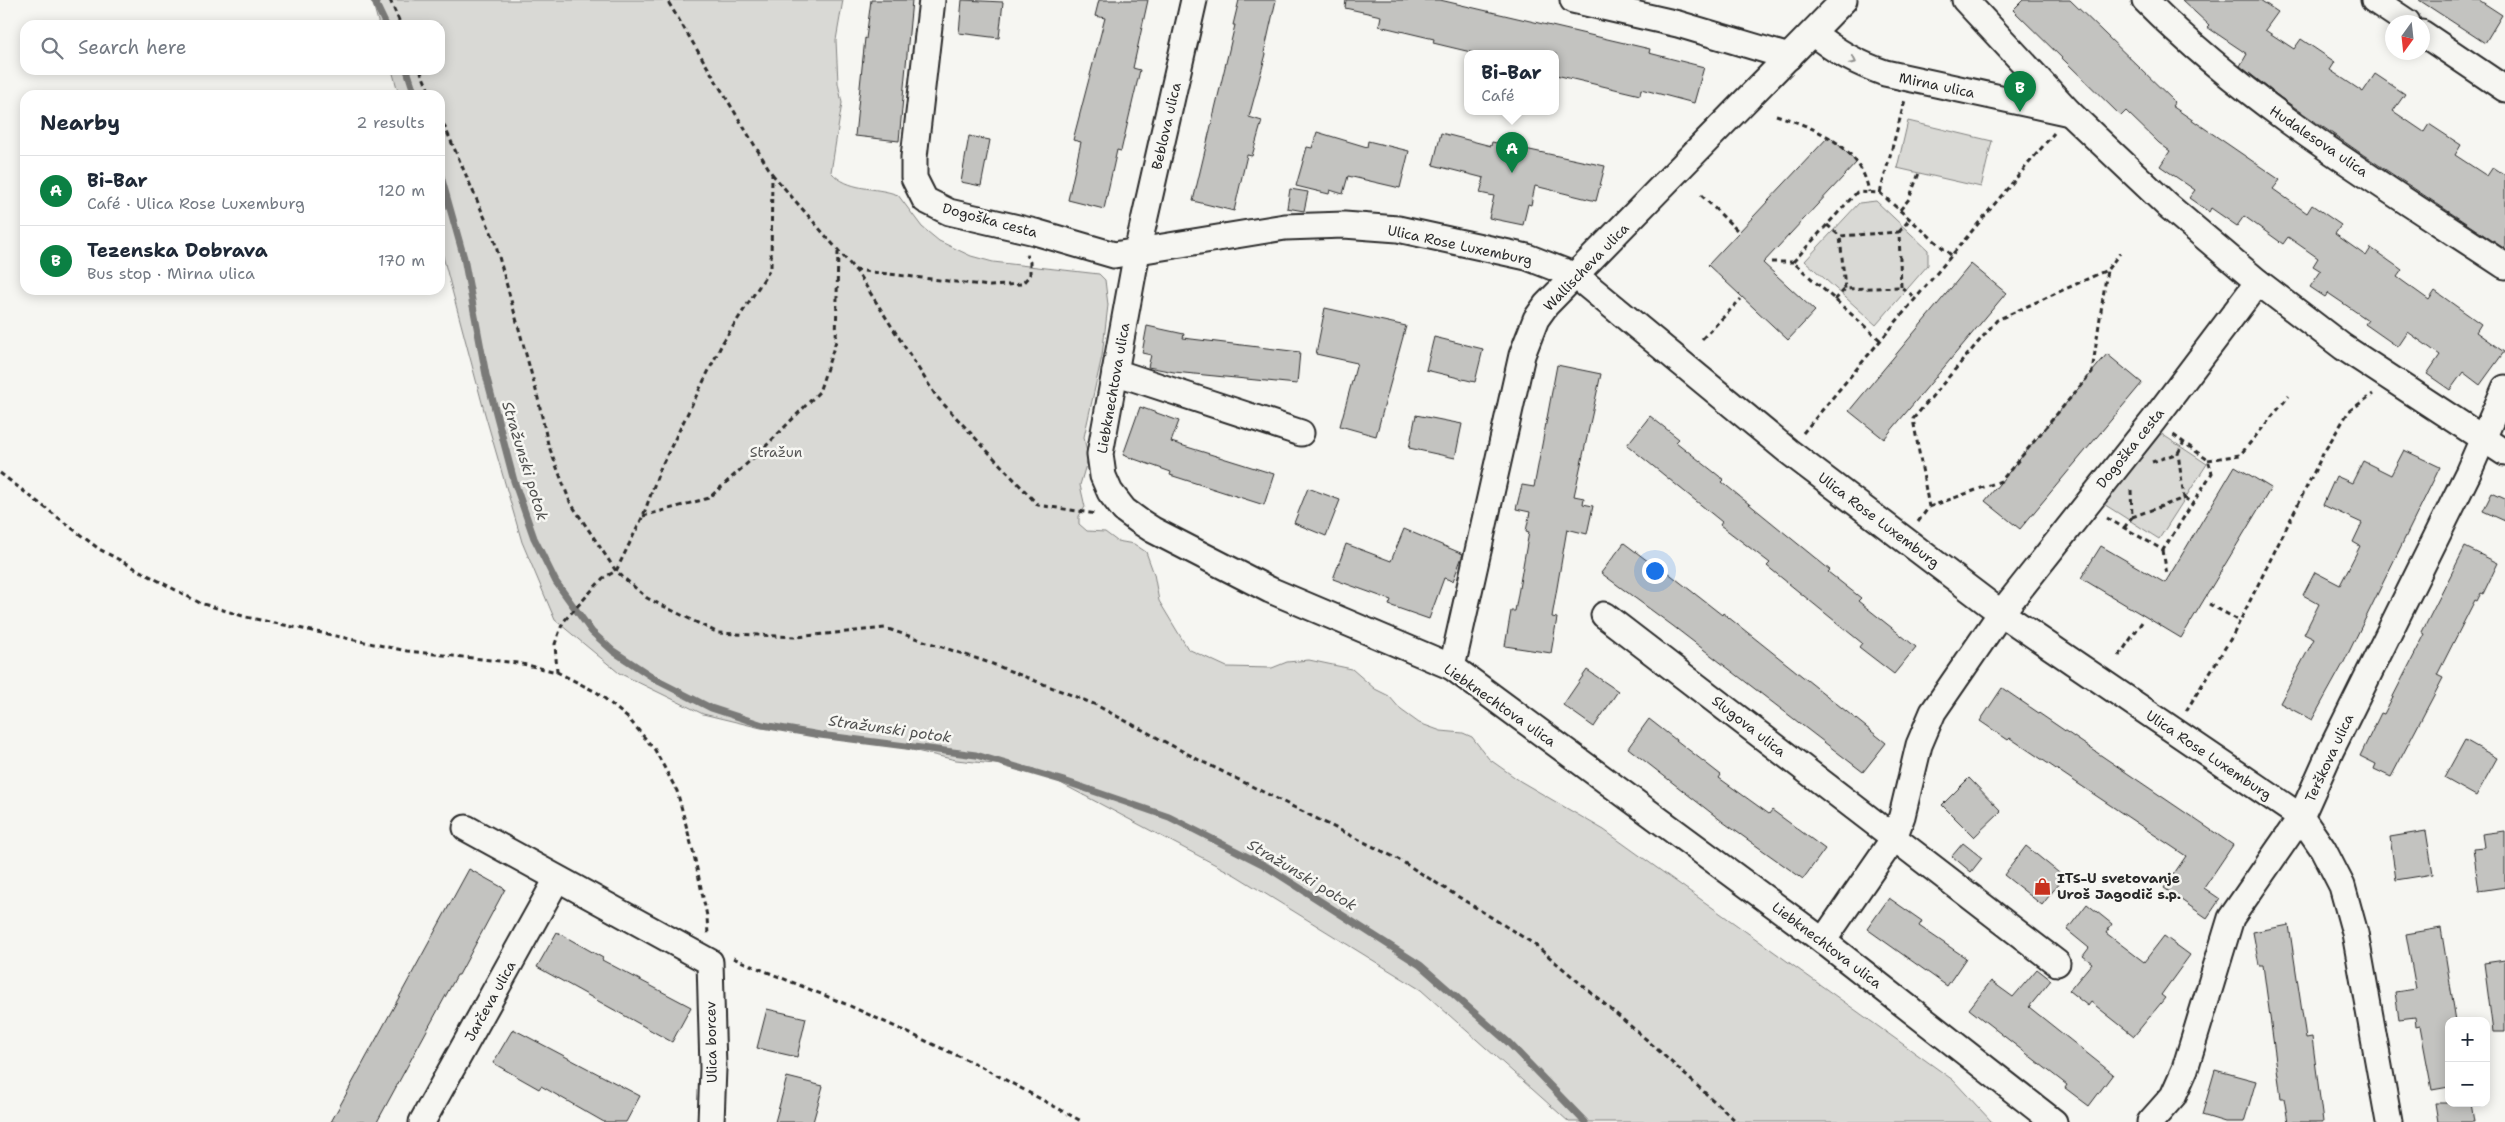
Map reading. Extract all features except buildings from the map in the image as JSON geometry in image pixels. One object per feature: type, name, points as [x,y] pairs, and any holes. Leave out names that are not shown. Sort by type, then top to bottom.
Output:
[{"type":"street","name":"Dogoška cesta","points":[[932,0],[916,130],[914,178],[925,200],[949,212],[1012,226],[1114,254],[1137,252]]},
{"type":"street","name":"Beblova ulica","points":[[1137,252],[1194,0]]},
{"type":"street","points":[[1572,0],[1678,24],[1789,56]]},
{"type":"street","name":"Wallischeva ulica","points":[[1452,667],[1522,355],[1536,319],[1546,305],[1844,0]]},
{"type":"street","points":[[1966,0],[2070,113],[2167,205],[2258,282],[2343,347],[2505,453]]},
{"type":"street","name":"Hudalesova ulica","points":[[2145,0],[2213,64],[2262,103],[2505,266]]},
{"type":"street","points":[[2374,0],[2396,15]]},
{"type":"street","name":"Mirna ulica","points":[[1813,33],[1833,50],[1856,63],[1885,74],[2070,113]]},
{"type":"street","points":[[2430,38],[2505,89]]},
{"type":"street","name":"Ulica Rose Luxemburg","points":[[1137,252],[1285,227],[1344,225],[1398,229],[1528,257],[1576,276],[1788,451],[2001,613],[2301,817],[2323,849],[2342,886],[2355,933],[2389,1122]]},
{"type":"street","name":"Liebknechtova ulica","points":[[1137,252],[1100,454],[1103,476],[1110,492],[1124,510],[1153,530],[1270,590],[1452,667],[1823,941],[2054,1122]]},
{"type":"street","name":"Dogoška cesta","points":[[2001,613],[2153,421],[2258,282]]},
{"type":"street","points":[[1115,372],[1301,433]]},
{"type":"street","name":"Terškova ulica","points":[[2150,1122],[2173,1096],[2185,1070],[2231,918],[2301,817],[2335,741],[2483,439],[2505,388]]},
{"type":"street","points":[[1823,941],[1894,838],[1902,816],[1919,745],[1933,712],[2001,613]]},
{"type":"street","name":"Slugova ulica","points":[[1604,615],[2057,963]]},
{"type":"street","points":[[466,828],[710,962]]},
{"type":"street","name":"Jarčeva ulica","points":[[422,1122],[557,879]]},
{"type":"street","name":"Ulica borcev","points":[[710,962],[713,1068],[711,1122]]},
{"type":"path","points":[[390,0],[399,20]]},
{"type":"path","points":[[667,0],[772,174],[855,270],[936,396],[1038,505],[1102,515]]},
{"type":"path","points":[[422,75],[429,90]]},
{"type":"path","points":[[1880,192],[1906,95]]},
{"type":"path","points":[[1788,451],[2070,113]]},
{"type":"path","points":[[1776,115],[1809,126],[1829,136],[1857,162],[1867,176],[1869,192]]},
{"type":"path","points":[[445,127],[494,238],[537,394],[548,444],[570,502],[616,570],[648,598],[718,633],[796,637],[885,628],[990,663],[1094,704],[1200,760],[1398,859],[1534,944],[1647,1040],[1736,1122]]},
{"type":"path","points":[[1900,210],[1909,199],[1919,173]]},
{"type":"path","points":[[557,672],[556,644],[563,622],[603,578],[616,570],[643,516],[660,469],[723,342],[771,268],[772,174]]},
{"type":"path","points":[[1793,262],[1857,192],[1880,192],[1952,255]]},
{"type":"path","points":[[1701,195],[1739,232]]},
{"type":"path","points":[[1901,287],[1899,232],[1910,219]]},
{"type":"path","points":[[1827,225],[1840,236],[1899,232]]},
{"type":"path","points":[[855,270],[990,286],[1022,284],[1030,275],[1030,262],[1012,226]]},
{"type":"path","points":[[1840,236],[1845,289]]},
{"type":"path","points":[[643,516],[709,498],[763,449],[819,392],[836,341],[838,251]]},
{"type":"path","points":[[1930,507],[1913,418],[1997,320],[2107,270],[2120,254]]},
{"type":"path","points":[[1771,262],[1793,262],[1880,340]]},
{"type":"path","points":[[1905,540],[1930,507],[2001,482],[2092,372],[2107,270]]},
{"type":"path","points":[[1835,300],[1845,289],[1901,287],[1916,298]]},
{"type":"path","points":[[1702,339],[1741,300]]},
{"type":"path","points":[[2174,730],[2240,621],[2324,452],[2349,412],[2377,392]]},
{"type":"path","points":[[2208,460],[2240,455],[2289,396]]},
{"type":"path","points":[[2153,421],[2208,460],[2212,473],[2163,550],[2167,575]]},
{"type":"path","points":[[2184,442],[2178,452],[2184,498]]},
{"type":"path","points":[[2146,464],[2178,452]]},
{"type":"path","points":[[0,474],[99,549],[200,603],[246,618],[407,651],[518,663],[557,672],[598,693],[629,719],[655,750],[677,791],[694,855],[707,916],[710,962],[725,954],[848,1005],[980,1066],[1083,1122]]},
{"type":"path","points":[[2130,488],[2132,517]]},
{"type":"path","points":[[2124,528],[2132,517],[2184,498],[2193,503]]},
{"type":"path","points":[[2085,505],[2163,550]]},
{"type":"path","points":[[2209,604],[2240,621]]},
{"type":"path","points":[[2120,656],[2142,622]]},
{"type":"green space","name":"Stražun","points":[[372,0],[843,0],[836,40],[838,83],[842,103],[831,172],[846,183],[854,186],[898,195],[922,227],[939,241],[971,256],[993,262],[1099,274],[1105,280],[1108,305],[1102,356],[1084,437],[1088,458],[1080,485],[1085,507],[1079,516],[1079,524],[1087,531],[1105,532],[1117,541],[1134,544],[1146,552],[1154,574],[1159,601],[1188,649],[1227,667],[1272,668],[1287,662],[1309,660],[1352,669],[1375,689],[1389,696],[1401,710],[1419,723],[1441,731],[1463,733],[1472,737],[1489,759],[1520,781],[1604,830],[1953,1080],[1992,1122],[1569,1122],[1421,990],[1235,875],[1032,768],[956,760],[872,741],[797,729],[761,728],[703,714],[619,673],[555,620],[522,542],[485,414],[445,264],[445,90],[398,90],[393,75],[445,75],[445,20],[378,20]]},
{"type":"green space","points":[[1908,121],[1992,141],[1981,187],[1897,168]]},
{"type":"green space","points":[[1876,201],[1928,250],[1928,265],[1876,325],[1805,261],[1859,203]]},
{"type":"green space","points":[[2157,431],[2207,464],[2159,539],[2099,501]]},
{"type":"waterway","name":"Stražunski potok","points":[[374,0],[384,20]]},
{"type":"waterway","name":"Stražunski potok","points":[[409,75],[413,90]]},
{"type":"waterway","name":"Stražunski potok","points":[[445,191],[464,258],[486,375],[514,481],[534,538],[556,582],[592,632],[613,651],[660,682],[711,708],[763,725],[820,735],[976,755],[1064,781],[1169,817],[1264,865],[1420,965],[1509,1043],[1585,1122]]},
{"type":"place","name":"Tezenska Dobrava","points":[[2020,112]]},
{"type":"place","name":"Bi-Bar","points":[[1512,173]]},
{"type":"place","name":"ITS-U svetovanje Uroš Jagodič s.p.","points":[[2043,886]]}]
